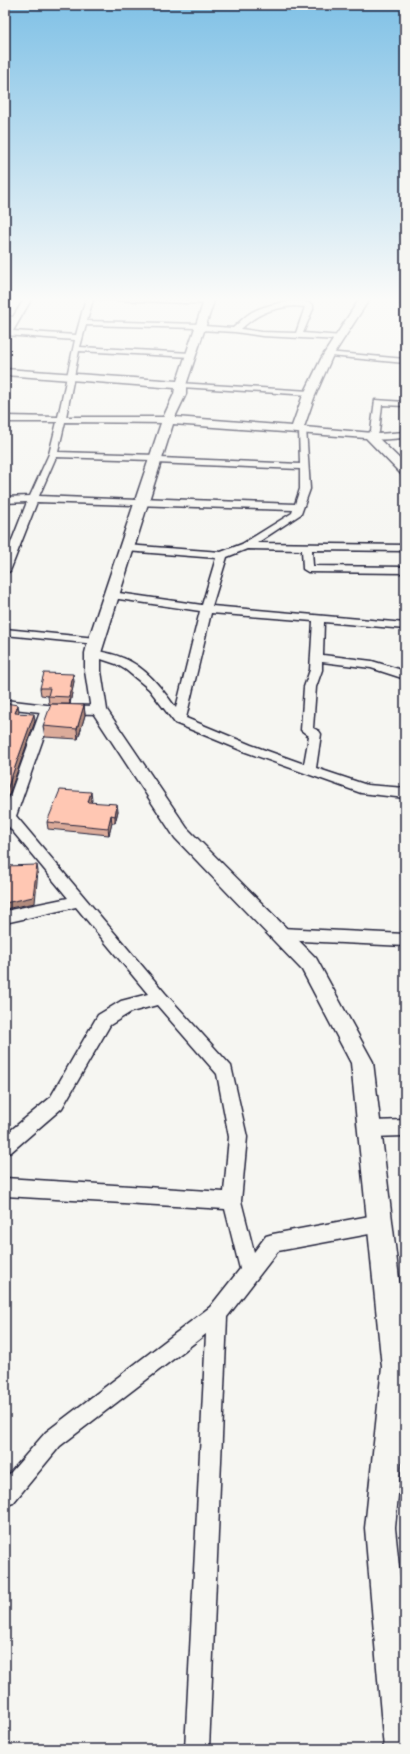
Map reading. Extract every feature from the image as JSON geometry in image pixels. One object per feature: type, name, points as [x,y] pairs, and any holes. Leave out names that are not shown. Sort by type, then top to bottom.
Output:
[{"type":"street","points":[[60,380],[180,389],[310,393]]},
{"type":"street","points":[[5,571],[53,454],[70,380]]},
{"type":"street","points":[[183,380],[155,459],[94,647],[93,671],[99,710],[181,833],[309,964],[362,1062],[371,1129],[380,1223],[400,1368],[380,1528],[401,1749]]},
{"type":"street","points":[[126,548],[222,555],[246,546],[296,514],[305,489],[305,467],[300,430],[310,393],[317,380]]},
{"type":"street","points":[[371,436],[375,432],[378,402],[405,404]]},
{"type":"street","points":[[5,420],[62,418],[168,420],[371,436],[405,435]]},
{"type":"street","points":[[371,436],[405,471]]},
{"type":"street","points":[[53,454],[305,467]]},
{"type":"street","points":[[5,500],[34,499],[298,507]]},
{"type":"street","points":[[246,546],[405,548]]},
{"type":"street","points":[[307,546],[308,569],[405,570]]},
{"type":"street","points":[[179,720],[206,609],[222,555]]},
{"type":"street","points":[[112,595],[206,609],[405,626]]},
{"type":"street","points":[[309,770],[315,734],[307,730],[310,687],[316,670],[319,619]]},
{"type":"street","points":[[5,632],[94,647],[130,667],[153,686],[179,720],[247,748],[366,790],[405,793]]},
{"type":"street","points":[[317,658],[372,665],[405,675]]},
{"type":"street","points":[[5,704],[47,709],[99,710]]},
{"type":"street","points":[[47,709],[7,817],[160,998],[225,1071],[238,1137],[232,1201],[250,1271]]},
{"type":"street","points":[[5,917],[79,901]]},
{"type":"street","points":[[280,934],[405,940]]},
{"type":"street","points":[[5,1146],[56,1103],[104,1020],[127,1006],[160,998]]},
{"type":"street","points":[[371,1129],[405,1128]]},
{"type":"street","points":[[5,1187],[232,1201]]},
{"type":"street","points":[[5,1495],[53,1439],[217,1314],[273,1243],[380,1223]]},
{"type":"street","points":[[198,1749],[217,1314]]},
{"type":"building","points":[[44,673],[73,674],[69,697],[48,696],[50,688],[40,688]]},
{"type":"building","points":[[5,703],[18,705],[15,713],[34,714],[5,795]]},
{"type":"building","points":[[51,704],[84,705],[77,729],[43,726]]},
{"type":"building","points":[[60,790],[91,792],[88,802],[117,804],[115,816],[111,815],[108,828],[47,822]]},
{"type":"building","points":[[37,865],[33,897],[5,903],[5,866]]}]
